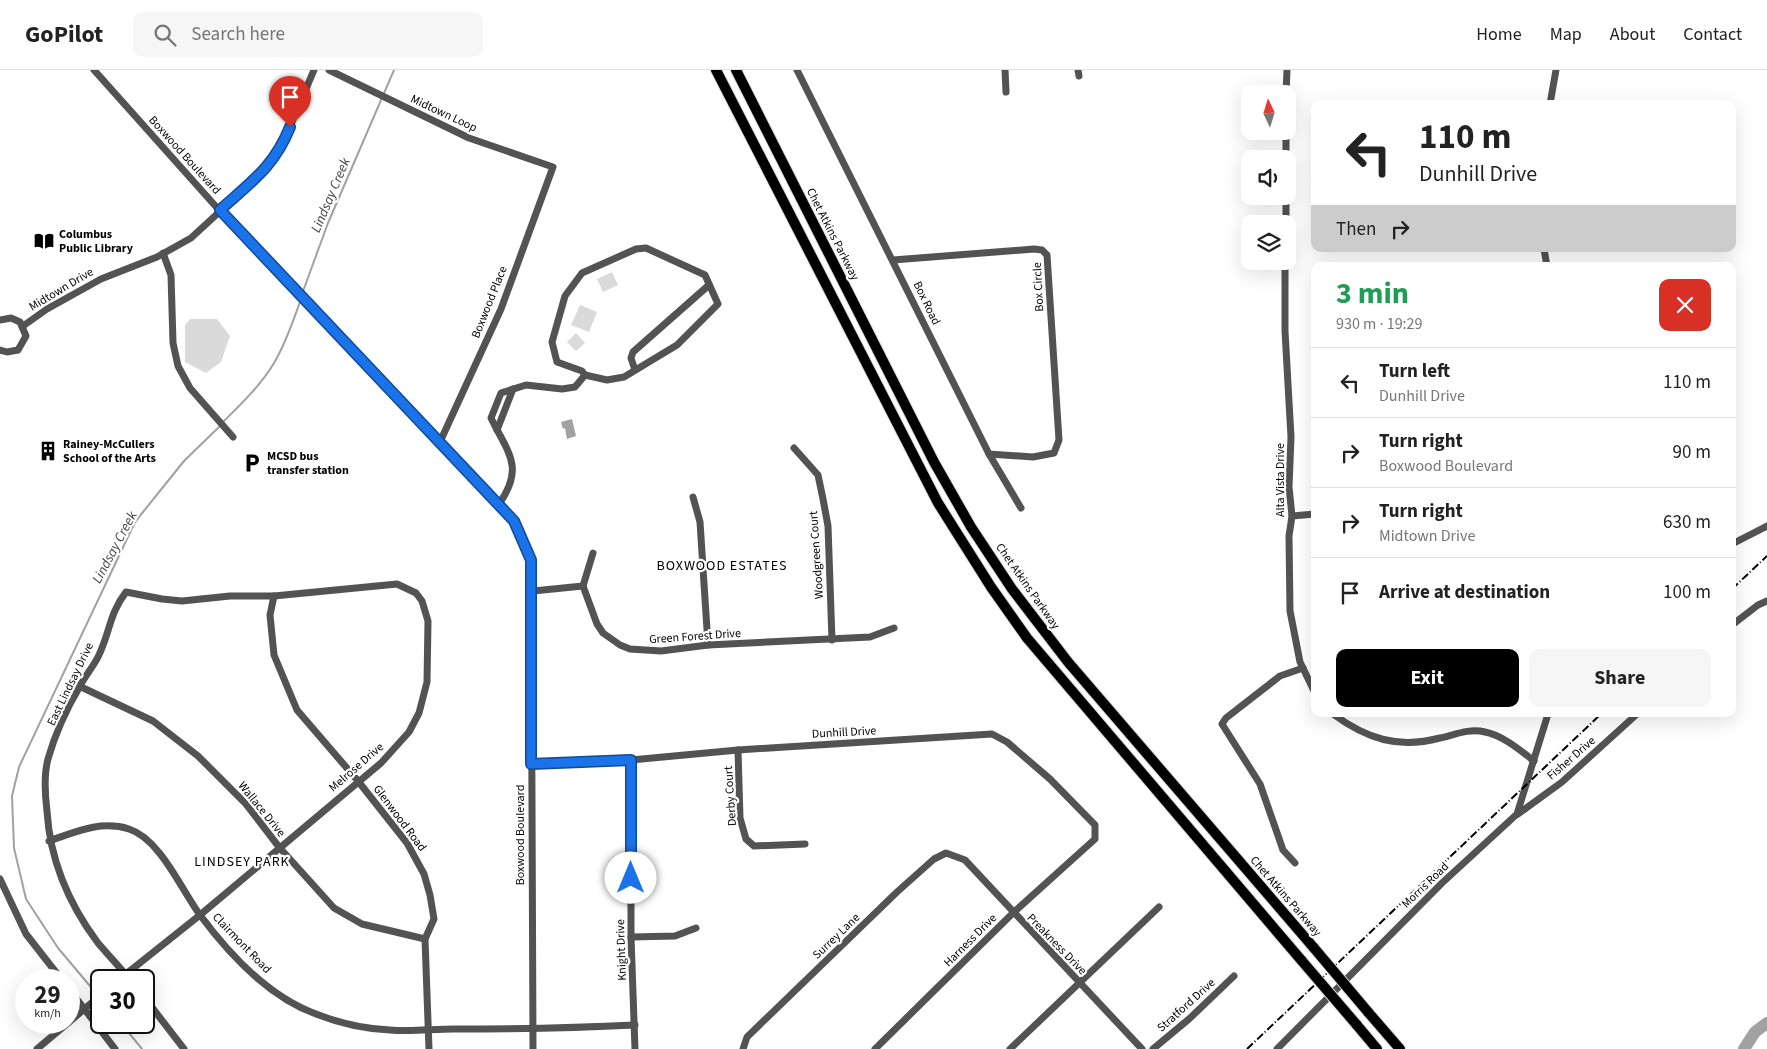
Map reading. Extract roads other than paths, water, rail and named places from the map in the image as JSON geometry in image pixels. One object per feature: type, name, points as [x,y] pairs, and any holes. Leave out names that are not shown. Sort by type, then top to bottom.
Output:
[{"type":"highway","points":[[716,70],[938,503],[991,587],[1027,638],[1377,1049]]},
{"type":"highway","name":"Chet Atkins Parkway","points":[[736,70],[930,454],[971,527],[1007,581],[1068,662],[1400,1049]]},
{"type":"street","name":"Boxwood Boulevard","points":[[94,70],[287,282],[514,521],[531,560],[533,591],[531,764],[532,1049]]},
{"type":"street","name":"Midtown Drive","points":[[23,326],[47,309],[101,278],[163,253],[191,238],[266,169],[281,148],[314,70]]},
{"type":"street","name":"Midtown Loop","points":[[329,70],[374,94],[469,138],[553,167]]},
{"type":"street","name":"Box Road","points":[[797,70],[989,454],[1021,508]]},
{"type":"street","points":[[1005,70],[1006,92]]},
{"type":"street","points":[[1286,85],[1287,70]]},
{"type":"street","points":[[1551,100],[1556,70]]},
{"type":"street","name":"Boxwood Place","points":[[439,444],[500,309],[553,167]]},
{"type":"street","points":[[646,248],[705,275],[718,304],[677,345],[635,370],[624,377],[607,380],[585,375],[582,371],[557,362],[552,342],[565,296],[582,273],[636,249],[646,248]]},
{"type":"street","name":"Box Circle","points":[[893,260],[1042,250],[1047,255],[1058,440],[1054,453],[1033,457],[989,454]]},
{"type":"street","points":[[163,253],[171,275],[173,343],[178,366],[190,388],[233,437]]},
{"type":"street","name":"Alta Vista Drive","points":[[1286,270],[1285,331],[1291,437],[1289,487],[1292,516],[1289,536],[1290,611],[1294,641],[1311,685]]},
{"type":"street","points":[[635,370],[632,358],[633,352],[709,285]]},
{"type":"street","points":[[0,320],[11,318],[23,326],[26,336],[22,346],[13,352],[1,352]]},
{"type":"street","points":[[499,504],[509,490],[513,462],[491,418],[500,393],[526,385],[562,389],[575,387],[585,375]]},
{"type":"street","points":[[496,430],[513,389]]},
{"type":"street","points":[[496,403],[505,406]]},
{"type":"street","name":"Woodgreen Court","points":[[794,448],[818,475],[822,491],[828,526],[832,640]]},
{"type":"street","points":[[693,497],[700,522],[708,645]]},
{"type":"street","points":[[1292,516],[1311,514]]},
{"type":"street","points":[[1736,542],[1767,526]]},
{"type":"street","points":[[533,591],[583,586],[593,553]]},
{"type":"street","name":"Melrose Drive","points":[[130,593],[182,601],[230,596],[274,596],[397,584],[416,593],[422,601],[428,621],[426,682],[419,713],[410,732],[381,763],[279,847],[137,969]]},
{"type":"street","name":"Green Forest Drive","points":[[583,586],[597,624],[603,633],[620,646],[641,650],[661,651],[708,645],[870,637],[894,628]]},
{"type":"street","name":"East Lindsay Drive","points":[[121,969],[99,943],[77,912],[65,888],[49,841],[46,797],[48,760],[62,721],[98,657],[115,606],[126,592],[130,593]]},
{"type":"street","name":"Glenwood Road","points":[[274,596],[270,615],[274,655],[294,703],[320,738],[358,781],[407,843],[424,874],[434,919],[425,940],[429,1049]]},
{"type":"street","points":[[1736,622],[1758,605],[1767,601]]},
{"type":"street","points":[[1295,863],[1283,850],[1260,784],[1222,724],[1226,718],[1280,676],[1303,668]]},
{"type":"street","name":"Wallace Drive","points":[[80,686],[153,721],[179,740],[246,804],[318,893],[347,917],[388,932],[425,940]]},
{"type":"street","points":[[1338,717],[1374,738],[1411,744],[1470,730],[1484,731],[1496,735],[1534,760]]},
{"type":"street","name":"Morris Road","points":[[1277,1049],[1442,883],[1517,814],[1547,717]]},
{"type":"street","name":"Fisher Drive","points":[[1517,814],[1562,782],[1634,717]]},
{"type":"street","name":"Dunhill Drive","points":[[531,764],[631,760],[738,750],[992,734],[1008,742],[1050,779],[1095,825],[1095,840],[1084,849]]},
{"type":"street","name":"Derby Court","points":[[738,750],[740,818],[746,839],[754,846],[805,844]]},
{"type":"street","name":"Knight Drive","points":[[631,760],[631,937],[635,1049]]},
{"type":"street","name":"Clairmont Road","points":[[49,841],[98,826],[119,826],[139,833],[155,847],[200,915],[236,957],[272,990],[293,1004],[347,1024],[390,1030],[532,1029],[635,1025]]},
{"type":"street","name":"Harness Drive","points":[[875,1049],[1013,913],[1084,849]]},
{"type":"street","name":"Surrey Lane","points":[[743,1049],[747,1037],[896,892],[934,859],[946,853],[955,856]]},
{"type":"street","name":"Preakness Drive","points":[[955,856],[965,860],[1142,1049]]},
{"type":"street","points":[[0,879],[26,934],[53,969]]},
{"type":"street","points":[[1010,1049],[1159,907]]},
{"type":"street","points":[[631,937],[676,936],[696,928]]},
{"type":"street","name":"Stratford Drive","points":[[1152,1049],[1189,1019],[1234,976]]},
{"type":"street","points":[[80,1004],[115,1049]]},
{"type":"street","points":[[80,1012],[90,1005]]},
{"type":"street","points":[[155,1011],[184,1049]]},
{"type":"street","points":[[37,1049],[55,1034]]},
{"type":"waterway","name":"Lindsay Creek","points":[[302,294],[328,223],[394,70]]},
{"type":"waterway","name":"Lindsay Creek","points":[[223,422],[257,387],[269,371],[286,340],[301,299]]},
{"type":"waterway","name":"Lindsay Creek","points":[[90,986],[58,948],[26,899],[14,848],[12,796],[19,767],[135,522],[184,461],[220,426]]},
{"type":"waterway","points":[[1744,1049],[1755,1032],[1767,1023]]},
{"type":"waterway","name":"Lindsay Creek","points":[[130,1034],[142,1049]]},
{"type":"railway","points":[[1736,585],[1767,556]]},
{"type":"railway","points":[[1247,1049],[1598,717]]},
{"type":"place","name":"Columbus Public Library","points":[[44,241]]},
{"type":"place","name":"Rainey-McCullers School of the Arts","points":[[48,451]]},
{"type":"place","name":"MCSD bus transfer station","points":[[252,463]]},
{"type":"district","name":"BOXWOOD ESTATES","points":[[722,565]]},
{"type":"district","name":"LINDSEY PARK","points":[[242,861]]}]
